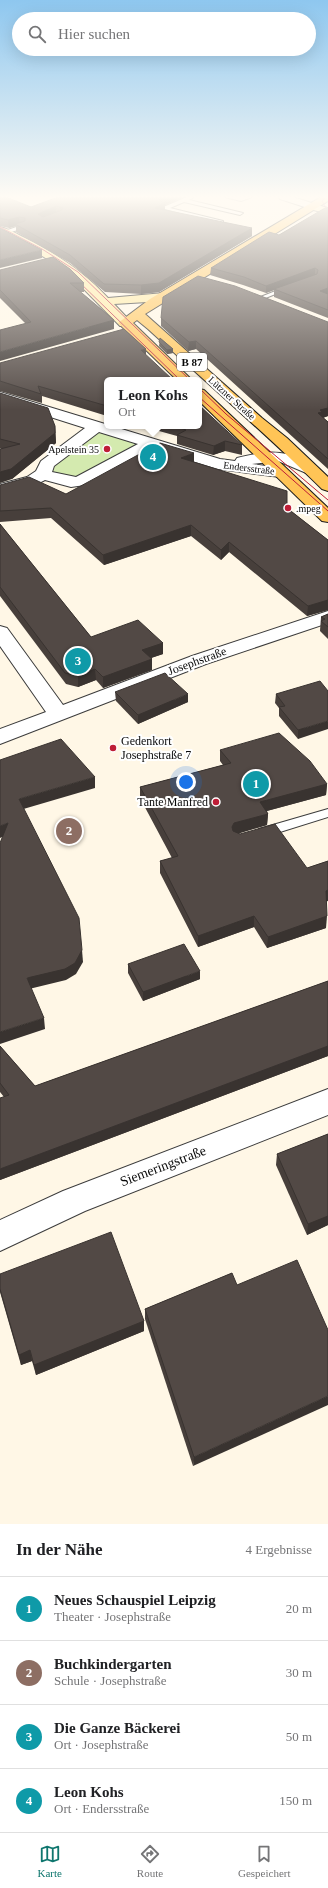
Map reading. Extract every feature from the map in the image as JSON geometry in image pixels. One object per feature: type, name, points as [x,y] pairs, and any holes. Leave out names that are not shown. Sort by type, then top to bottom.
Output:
[{"type":"main road","name":"Lützner Straße","points":[[68,268],[98,293],[128,325],[182,377]]},
{"type":"main road","points":[[128,325],[164,296],[211,268]]},
{"type":"main road","name":"Lützner Straße","points":[[98,293],[112,300],[128,325]]},
{"type":"main road","points":[[112,300],[134,300],[164,296]]},
{"type":"main road","name":"Lützner Straße","points":[[128,325],[153,326],[257,421],[282,441],[328,486]]},
{"type":"main road","name":"Lützner Straße","points":[[202,396],[328,517]]},
{"type":"street","points":[[196,277],[210,280]]},
{"type":"street","points":[[246,292],[279,305]]},
{"type":"street","name":"Endersstraße","points":[[0,396],[104,428]]},
{"type":"street","points":[[0,489],[33,480],[43,474],[47,464],[97,426]]},
{"type":"street","name":"Endersstraße","points":[[107,429],[218,464],[280,472]]},
{"type":"street","points":[[43,474],[72,482],[79,482],[151,443]]},
{"type":"street","name":"Endersstraße","points":[[218,464],[276,455],[286,457],[311,470]]},
{"type":"street","name":"Josephstraße","points":[[0,737],[199,660],[328,616]]},
{"type":"street","points":[[0,632],[58,714]]},
{"type":"street","name":"Siemeringstraße","points":[[0,1236],[74,1201],[328,1102]]},
{"type":"lane","points":[[261,298],[300,284]]},
{"type":"lane","points":[[254,835],[328,813]]},
{"type":"green space","points":[[97,426],[151,443],[85,480],[43,474]]},
{"type":"building","points":[[8,268],[69,268],[84,283],[70,283],[114,320],[0,352],[0,330],[31,322],[0,290],[0,270]]},
{"type":"building","points":[[85,268],[184,268],[159,283],[141,285],[104,284]]},
{"type":"building","points":[[211,268],[315,268],[266,286],[244,277]]},
{"type":"building","points":[[315,268],[328,268],[328,288],[320,291],[328,294],[328,310],[274,289],[317,274],[318,270]]},
{"type":"building","points":[[198,276],[235,286],[328,322],[328,408],[320,410],[322,412],[318,413],[328,422],[328,459],[196,341],[189,342],[161,318],[163,297]]},
{"type":"building","points":[[124,329],[146,349],[141,350],[170,377],[104,377],[104,405],[38,386],[41,394],[0,381],[0,363]]},
{"type":"building","points":[[160,338],[173,349],[167,350],[159,342]]},
{"type":"building","points":[[0,393],[48,408],[55,426],[55,433],[11,469],[0,472],[0,449],[20,444],[0,439]]},
{"type":"building","points":[[202,408],[242,445],[225,441],[214,446],[177,435],[186,430],[183,429],[202,429]]},
{"type":"building","points":[[160,443],[194,453],[181,458],[287,491],[287,508],[328,540],[328,600],[308,606],[229,542],[221,550],[191,525],[103,555],[51,508],[0,511],[0,485],[29,477],[66,494]]},
{"type":"building","points":[[0,524],[91,637],[138,620],[163,643],[142,650],[152,659],[103,677],[95,669],[78,676],[65,673],[0,587]]},
{"type":"building","points":[[328,614],[328,627],[321,621],[325,619],[321,617]]},
{"type":"building","points":[[165,673],[188,694],[138,715],[115,692]]},
{"type":"building","points":[[320,681],[328,691],[328,721],[298,730],[279,707],[285,706],[276,694]]},
{"type":"building","points":[[279,733],[310,761],[327,784],[260,802],[268,814],[234,823],[232,827],[233,831],[240,834],[275,824],[307,868],[328,861],[328,890],[326,891],[327,916],[268,937],[254,916],[198,936],[160,861],[178,856],[140,787],[231,763],[220,750]]},
{"type":"building","points":[[61,739],[95,777],[19,799],[79,918],[82,950],[75,963],[65,969],[27,978],[44,1018],[0,1032],[0,843],[8,823],[0,826],[0,760]]},
{"type":"building","points":[[184,944],[200,971],[143,992],[128,964]]},
{"type":"building","points":[[328,981],[328,1046],[0,1169],[0,1098],[9,1095],[0,1083],[0,1046],[35,1086]]},
{"type":"building","points":[[328,1134],[328,1216],[308,1224],[277,1154]]},
{"type":"building","points":[[111,1232],[144,1321],[34,1365],[30,1350],[19,1355],[0,1289],[0,1274]]},
{"type":"building","points":[[297,1260],[328,1330],[328,1396],[194,1457],[145,1309],[232,1273],[237,1285]]},
{"type":"tram line","points":[[72,268],[78,272],[187,377]]},
{"type":"tram line","points":[[76,279],[177,377]]},
{"type":"tram line","points":[[202,391],[226,414],[328,500]]},
{"type":"tram line","points":[[202,400],[328,511]]},
{"type":"place","name":"Apelstein 35","points":[[107,449]]},
{"type":"place","name":"Leon Kohs","points":[[153,457]]},
{"type":"place","name":".mpeg","points":[[288,508]]},
{"type":"place","name":"Die Ganze Bäckerei","points":[[78,661]]},
{"type":"place","name":"Gedenkort Josephstraße 7","points":[[113,748]]},
{"type":"place","name":"Neues Schauspiel Leipzig","points":[[256,784]]},
{"type":"place","name":"Tante Manfred","points":[[216,802]]},
{"type":"place","name":"Buchkindergarten","points":[[69,831]]}]
